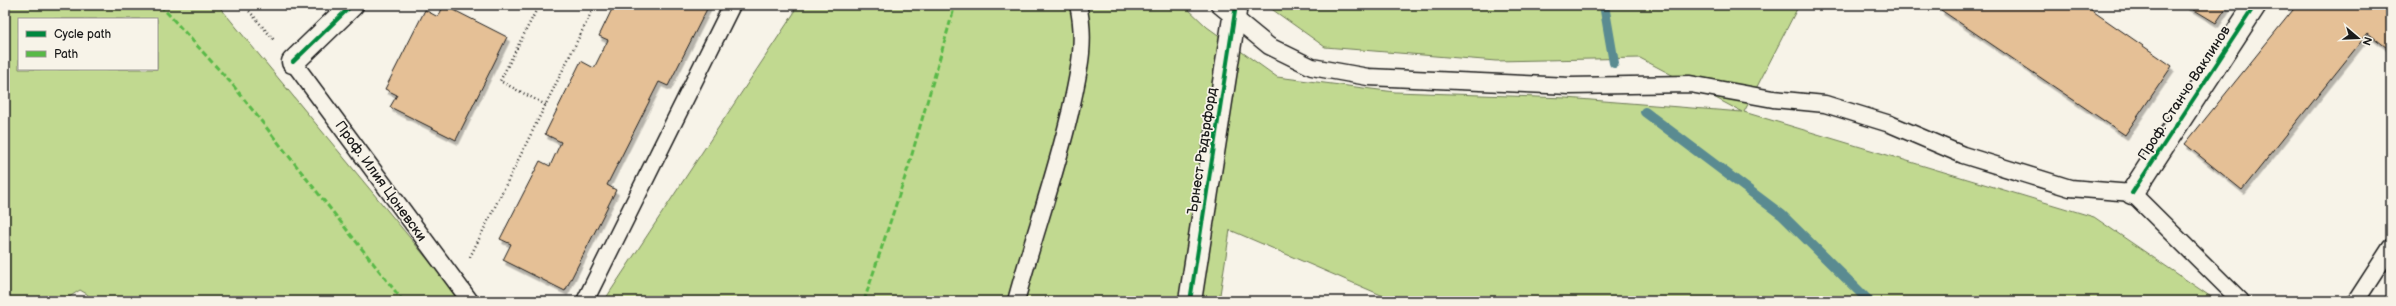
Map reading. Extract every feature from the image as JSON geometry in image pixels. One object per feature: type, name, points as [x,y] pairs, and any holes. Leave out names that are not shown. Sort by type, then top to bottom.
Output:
[{"type":"street","points":[[292,62],[352,5]]},
{"type":"street","name":"Проф. Станчо Ваклинов","points":[[2132,193],[2255,5]]},
{"type":"street","name":"Ърнест Ръдърфорд","points":[[1190,301],[1230,9]]},
{"type":"lane","points":[[586,301],[732,5]]},
{"type":"lane","points":[[1016,301],[1061,152],[1081,64],[1083,27],[1078,5]]},
{"type":"lane","points":[[1230,9],[1269,46],[1312,67],[1368,77],[1570,86],[1690,84],[1773,99],[1825,104],[1890,124],[1963,155],[2070,188],[2132,193],[2241,301]]},
{"type":"lane","name":"Проф. Илия Цоневски","points":[[292,62],[470,301]]},
{"type":"lane","points":[[2356,301],[2391,247]]},
{"type":"path","points":[[244,5],[292,62]]},
{"type":"path","points":[[539,5],[500,81],[546,104]]},
{"type":"path","points":[[457,283],[595,5]]},
{"type":"green space","points":[[5,5],[218,5],[462,301],[93,301],[87,294],[80,290],[63,301],[5,301]]},
{"type":"green space","points":[[795,5],[1184,5],[1207,27],[1277,77],[1395,92],[1566,98],[1742,112],[1640,58],[1496,61],[1325,47],[1266,5],[1799,5],[1744,112],[2094,217],[2217,301],[1395,301],[1230,230],[1219,301],[604,301],[794,13]]},
{"type":"building","points":[[444,5],[507,37],[456,140],[390,107],[397,95],[385,89],[425,10],[438,17]]},
{"type":"building","points":[[614,5],[709,5],[668,86],[659,82],[607,185],[616,190],[565,291],[503,260],[511,244],[500,239],[540,161],[550,166],[561,142],[545,134],[581,61],[594,68],[608,40],[599,36]]},
{"type":"building","points":[[1944,5],[2084,5],[2172,66],[2125,135],[1941,10]]},
{"type":"building","points":[[2186,5],[2228,5],[2216,23]]},
{"type":"building","points":[[2297,5],[2391,5],[2391,51],[2368,33],[2242,190],[2185,144]]},
{"type":"waterway","points":[[1604,5],[1614,63]]},
{"type":"waterway","points":[[1645,112],[1782,215],[1869,301]]},
{"type":"marked path","points":[[160,5],[232,84],[403,301]]},
{"type":"marked path","points":[[864,301],[908,168],[955,5]]},
{"type":"cycle path","points":[[293,62],[352,5]]},
{"type":"cycle path","points":[[1190,301],[1236,5]]},
{"type":"cycle path","points":[[2132,193],[2255,5]]}]
